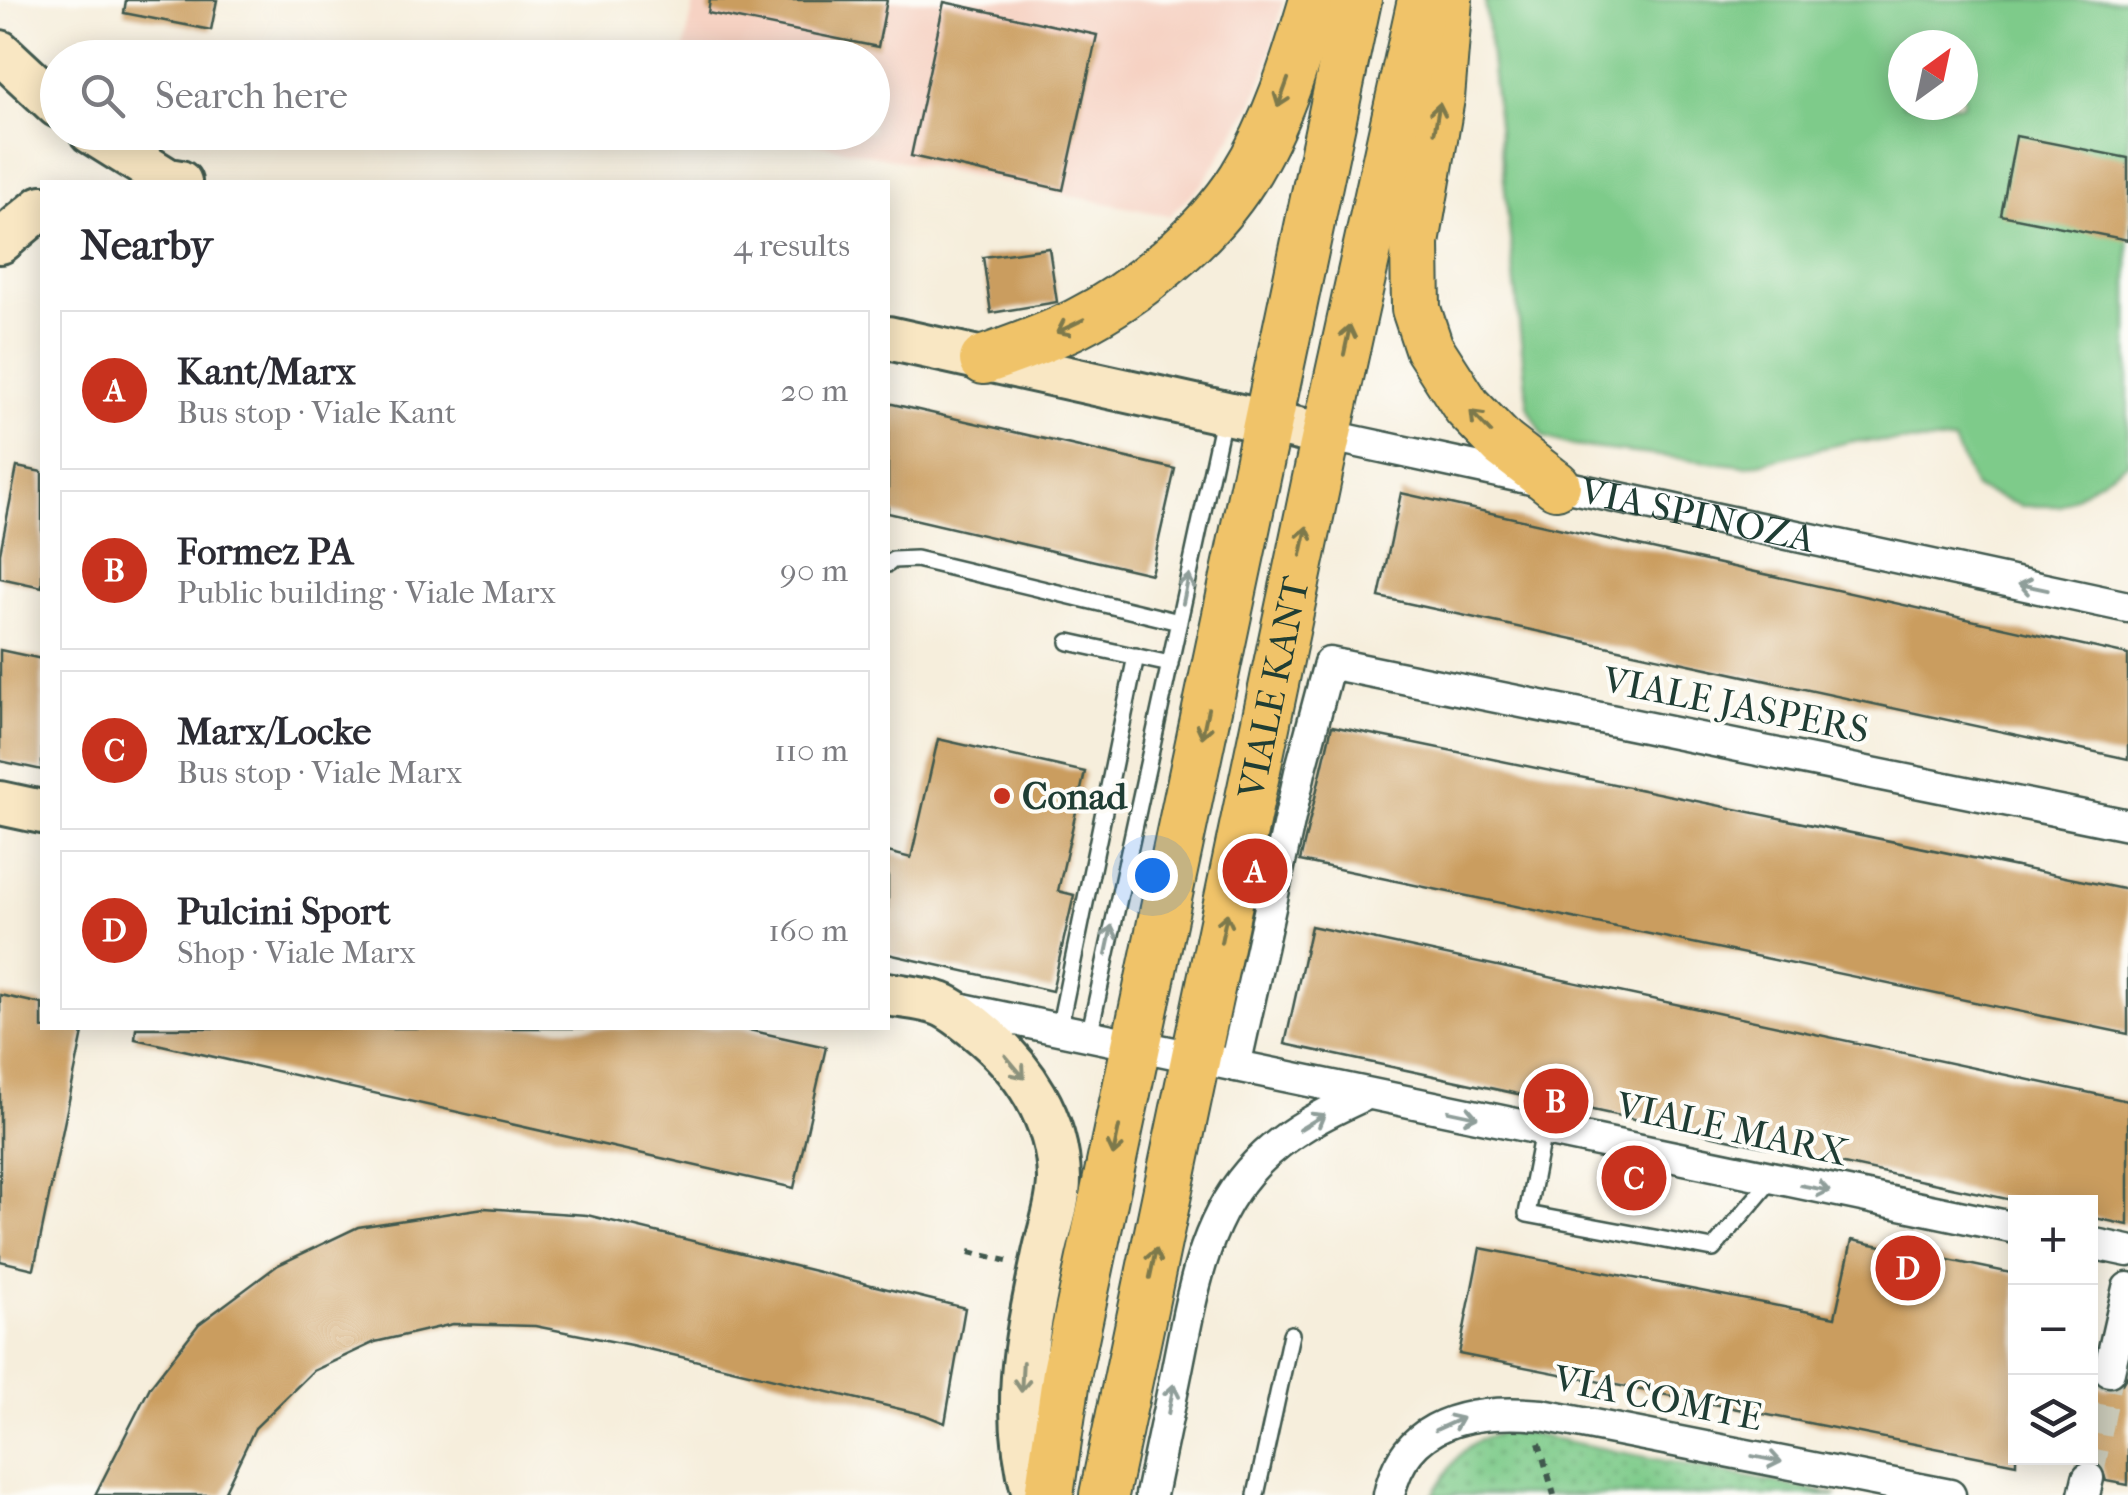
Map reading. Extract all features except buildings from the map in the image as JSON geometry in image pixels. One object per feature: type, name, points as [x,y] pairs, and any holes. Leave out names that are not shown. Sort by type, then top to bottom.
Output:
[{"type":"main road","points":[[984,360],[1096,312],[1186,245],[1211,220],[1234,191],[1264,138],[1314,0]]},
{"type":"main road","name":"VIALE KANT","points":[[1048,1495],[1067,1372],[1137,1046],[1246,418],[1357,0]]},
{"type":"main road","name":"VIALE KANT","points":[[1104,1495],[1216,1062],[1326,436],[1422,0]]},
{"type":"main road","points":[[1448,0],[1440,98],[1414,243],[1416,309],[1429,348],[1467,408],[1504,444],[1556,484]]},
{"type":"street","points":[[0,52],[40,89]]},
{"type":"street","points":[[121,150],[172,180]]},
{"type":"street","points":[[0,242],[40,209]]},
{"type":"street","name":"VIA SPINOZA","points":[[890,338],[2128,607]]},
{"type":"street","name":"VIALE JASPERS","points":[[1216,1062],[1328,663],[2128,824]]},
{"type":"street","points":[[0,802],[40,812]]},
{"type":"street","points":[[890,994],[941,1004],[982,1033],[1014,1064],[1042,1106],[1056,1152],[1057,1197],[1022,1365],[1022,1436],[1034,1495]]},
{"type":"street","name":"VIALE MARX","points":[[941,1004],[2008,1226]]},
{"type":"street","points":[[1151,1495],[1191,1298],[1221,1210],[1246,1174],[1274,1147],[1316,1118],[1368,1094]]},
{"type":"street","points":[[2098,1244],[2128,1250]]},
{"type":"street","points":[[2109,1371],[2128,1288]]},
{"type":"street","name":"VIA COMTE","points":[[1389,1495],[1408,1453],[1439,1427],[1479,1414],[1529,1414],[1950,1495]]},
{"type":"lane","points":[[1074,1032],[1179,622],[1246,418]]},
{"type":"lane","points":[[890,562],[916,560],[1179,622]]},
{"type":"lane","points":[[1069,642],[1170,664]]},
{"type":"lane","points":[[1074,1032],[1136,656]]},
{"type":"lane","points":[[1542,1131],[1528,1214],[1712,1249],[1772,1179]]},
{"type":"lane","points":[[1257,1495],[1291,1334]]},
{"type":"path","points":[[1529,1414],[1554,1495]]},
{"type":"shaded area","points":[[695,0],[1283,0],[1267,67],[1252,105],[1203,183],[1169,216],[848,150],[890,150],[890,40],[686,40]]},
{"type":"green space","points":[[1485,0],[2128,0],[2128,462],[2060,506],[2021,506],[1975,488],[1954,442],[1853,441],[1746,466],[1574,446],[1544,437],[1528,407]]},
{"type":"green space","points":[[1515,1431],[1837,1495],[1433,1495],[1465,1450],[1485,1438]]},
{"type":"tunnel","points":[[2088,1478],[2109,1371]]},
{"type":"place","name":"Conad","points":[[1002,796]]},
{"type":"place","name":"Kant/Marx","points":[[1255,871]]},
{"type":"place","name":"Formez PA","points":[[1556,1101]]},
{"type":"place","name":"Marx/Locke","points":[[1634,1178]]},
{"type":"place","name":"Pulcini Sport","points":[[1908,1268]]}]
